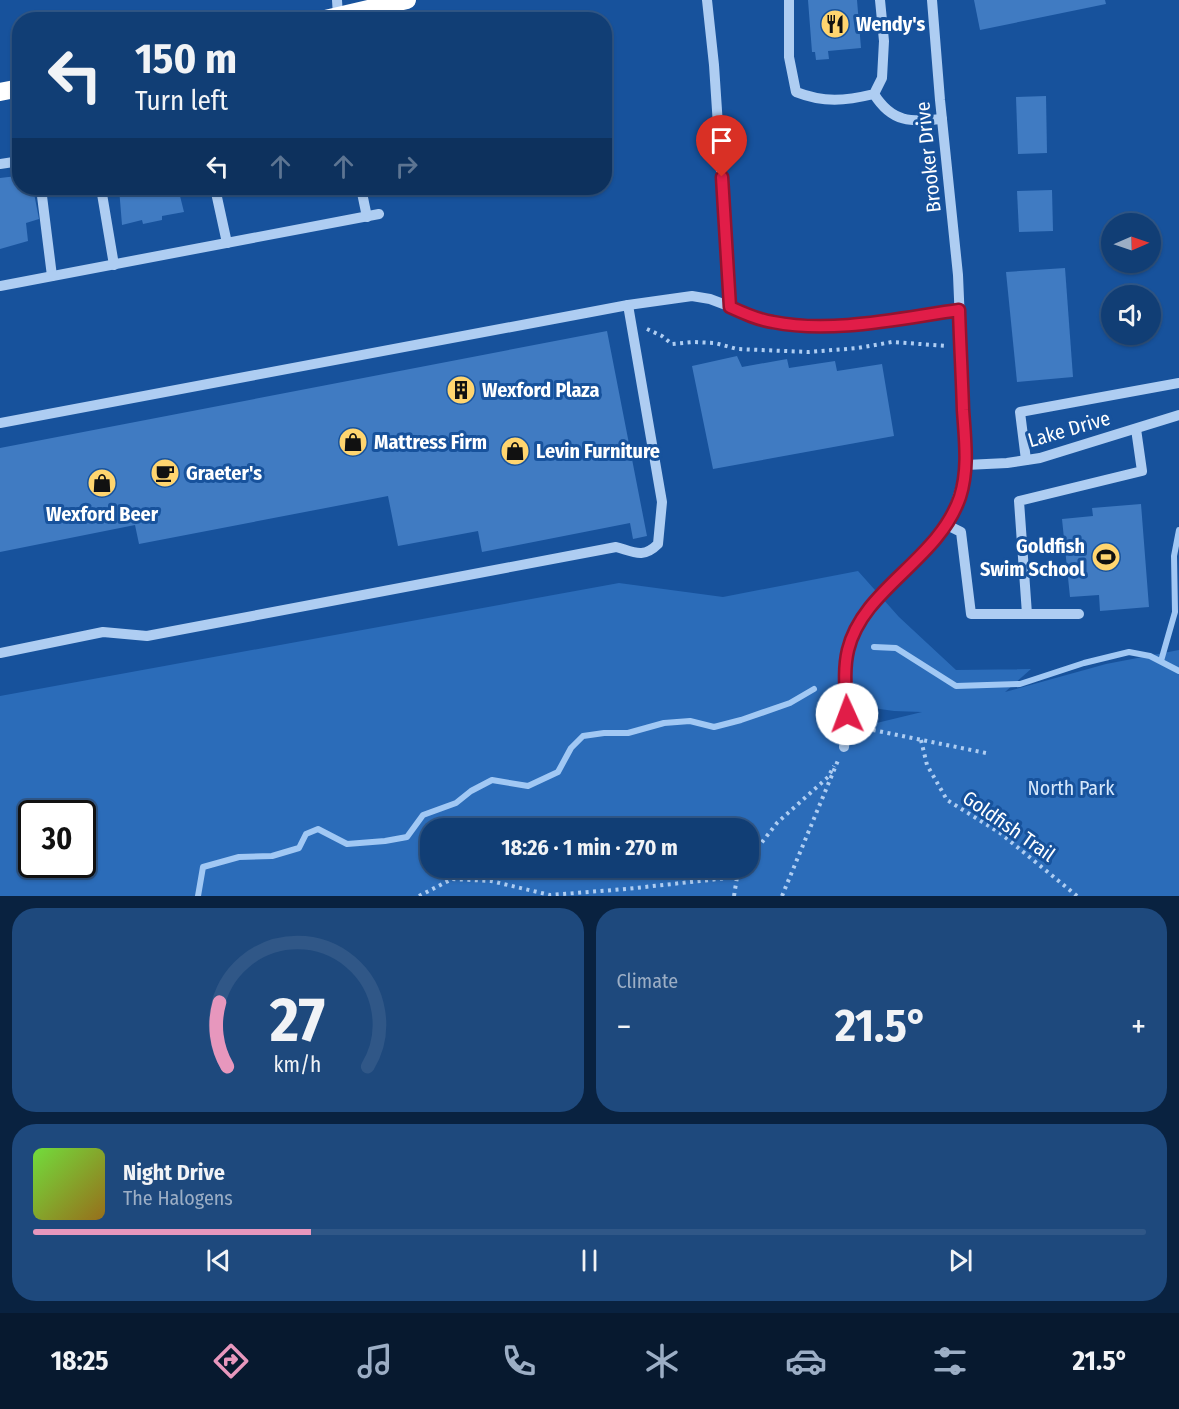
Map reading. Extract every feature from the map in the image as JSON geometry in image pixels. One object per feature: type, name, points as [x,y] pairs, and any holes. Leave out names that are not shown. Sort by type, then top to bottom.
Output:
[{"type":"highway","points":[[332,12],[407,0]]},
{"type":"street","points":[[707,0],[714,65],[730,307]]},
{"type":"street","points":[[789,0],[789,57],[796,92],[810,98],[845,101],[874,94],[882,78],[884,41],[880,0]]},
{"type":"street","name":"Brooker Drive","points":[[844,747],[845,672],[853,634],[866,613],[927,550],[947,525],[960,496],[966,465],[956,245],[932,0]]},
{"type":"street","points":[[874,94],[882,108],[896,117],[914,122],[942,119]]},
{"type":"street","points":[[42,195],[52,276]]},
{"type":"street","points":[[101,195],[114,265]]},
{"type":"street","points":[[217,195],[227,243]]},
{"type":"street","points":[[362,195],[367,217]]},
{"type":"street","points":[[0,286],[379,214]]},
{"type":"street","points":[[0,423],[628,305],[692,296],[710,299],[771,322],[799,326],[887,320],[959,310]]},
{"type":"street","points":[[0,653],[103,632],[147,636],[616,547],[638,554],[651,551],[658,544],[662,502],[628,305]]},
{"type":"street","points":[[1026,460],[1020,412],[1179,383]]},
{"type":"street","name":"Lake Drive","points":[[966,465],[1040,458],[1179,415]]},
{"type":"street","points":[[1027,614],[1019,501],[1142,471],[1136,429]]},
{"type":"street","points":[[947,525],[961,532],[971,614],[1078,614]]},
{"type":"path","points":[[631,325],[662,336],[672,344],[716,343],[737,349],[809,352],[858,348],[892,342],[961,346]]},
{"type":"path","points":[[846,725],[986,753]]},
{"type":"path","name":"Goldfish Trail","points":[[921,740],[927,765],[947,800],[1000,834],[1077,896]]},
{"type":"path","points":[[759,846],[777,823],[828,777],[844,747]]},
{"type":"path","points":[[782,896],[844,747]]},
{"type":"path","points":[[419,896],[452,879],[491,881],[550,895],[737,878],[734,896]]},
{"type":"green space","name":"North Park","points":[[858,571],[899,617],[956,670],[1031,669],[1005,692],[1106,664],[1179,650],[1179,896],[0,896],[0,696],[619,583],[723,597]],"holes":[[[817,700],[894,711],[922,712],[860,727]]]},
{"type":"building","name":"Wendy's","points":[[808,0],[857,0],[861,48],[828,51],[829,59],[816,60],[815,52],[812,52]]},
{"type":"building","points":[[974,0],[1105,0],[1106,4],[980,30]]},
{"type":"building","points":[[1046,96],[1047,153],[1018,154],[1016,97]]},
{"type":"building","points":[[12,177],[12,195],[34,195],[39,219],[26,223],[28,241],[0,249],[0,178]]},
{"type":"building","points":[[1052,190],[1053,231],[1019,232],[1017,191]]},
{"type":"building","points":[[120,195],[180,195],[184,212],[162,216],[162,220],[143,224],[142,220],[122,225]]},
{"type":"building","points":[[1065,268],[1073,377],[1017,382],[1006,272]]},
{"type":"building","name":"Wexford Plaza","points":[[607,331],[647,536],[633,539],[630,523],[482,552],[478,531],[398,546],[388,496],[139,544],[135,525],[0,552],[0,448]]},
{"type":"building","points":[[737,356],[742,367],[787,359],[789,368],[835,361],[837,371],[882,364],[894,436],[713,469],[692,366]]},
{"type":"building","name":"Goldfish Swim School","points":[[1141,504],[1149,607],[1100,611],[1099,595],[1070,597],[1062,519],[1093,516],[1092,508]]},
{"type":"waterway","points":[[1161,661],[1175,612],[1174,556],[1179,530]]},
{"type":"waterway","points":[[874,647],[896,648],[956,686],[1020,684],[1084,663],[1129,652],[1150,656],[1179,671]]},
{"type":"waterway","points":[[198,896],[203,867],[239,857],[272,856],[299,848],[306,834],[318,829],[347,844],[407,837],[423,815],[456,803],[471,791],[492,780],[528,786],[558,772],[571,748],[583,736],[628,733],[664,723],[690,721],[714,727],[790,703],[814,689]]},
{"type":"place","name":"Wendy's","points":[[835,24]]},
{"type":"place","name":"Wexford Plaza","points":[[461,390]]},
{"type":"place","name":"Mattress Firm","points":[[353,442]]},
{"type":"place","name":"Levin Furniture","points":[[515,451]]},
{"type":"place","name":"Graeter's","points":[[165,473]]},
{"type":"place","name":"Wexford Beer","points":[[102,483]]},
{"type":"place","name":"Goldfish Swim School","points":[[1106,557]]},
{"type":"route","points":[[722,177],[730,307],[771,322],[799,326],[830,326],[959,310],[966,465],[960,496],[947,525],[927,550],[866,613],[853,634],[845,672],[847,714]]}]
